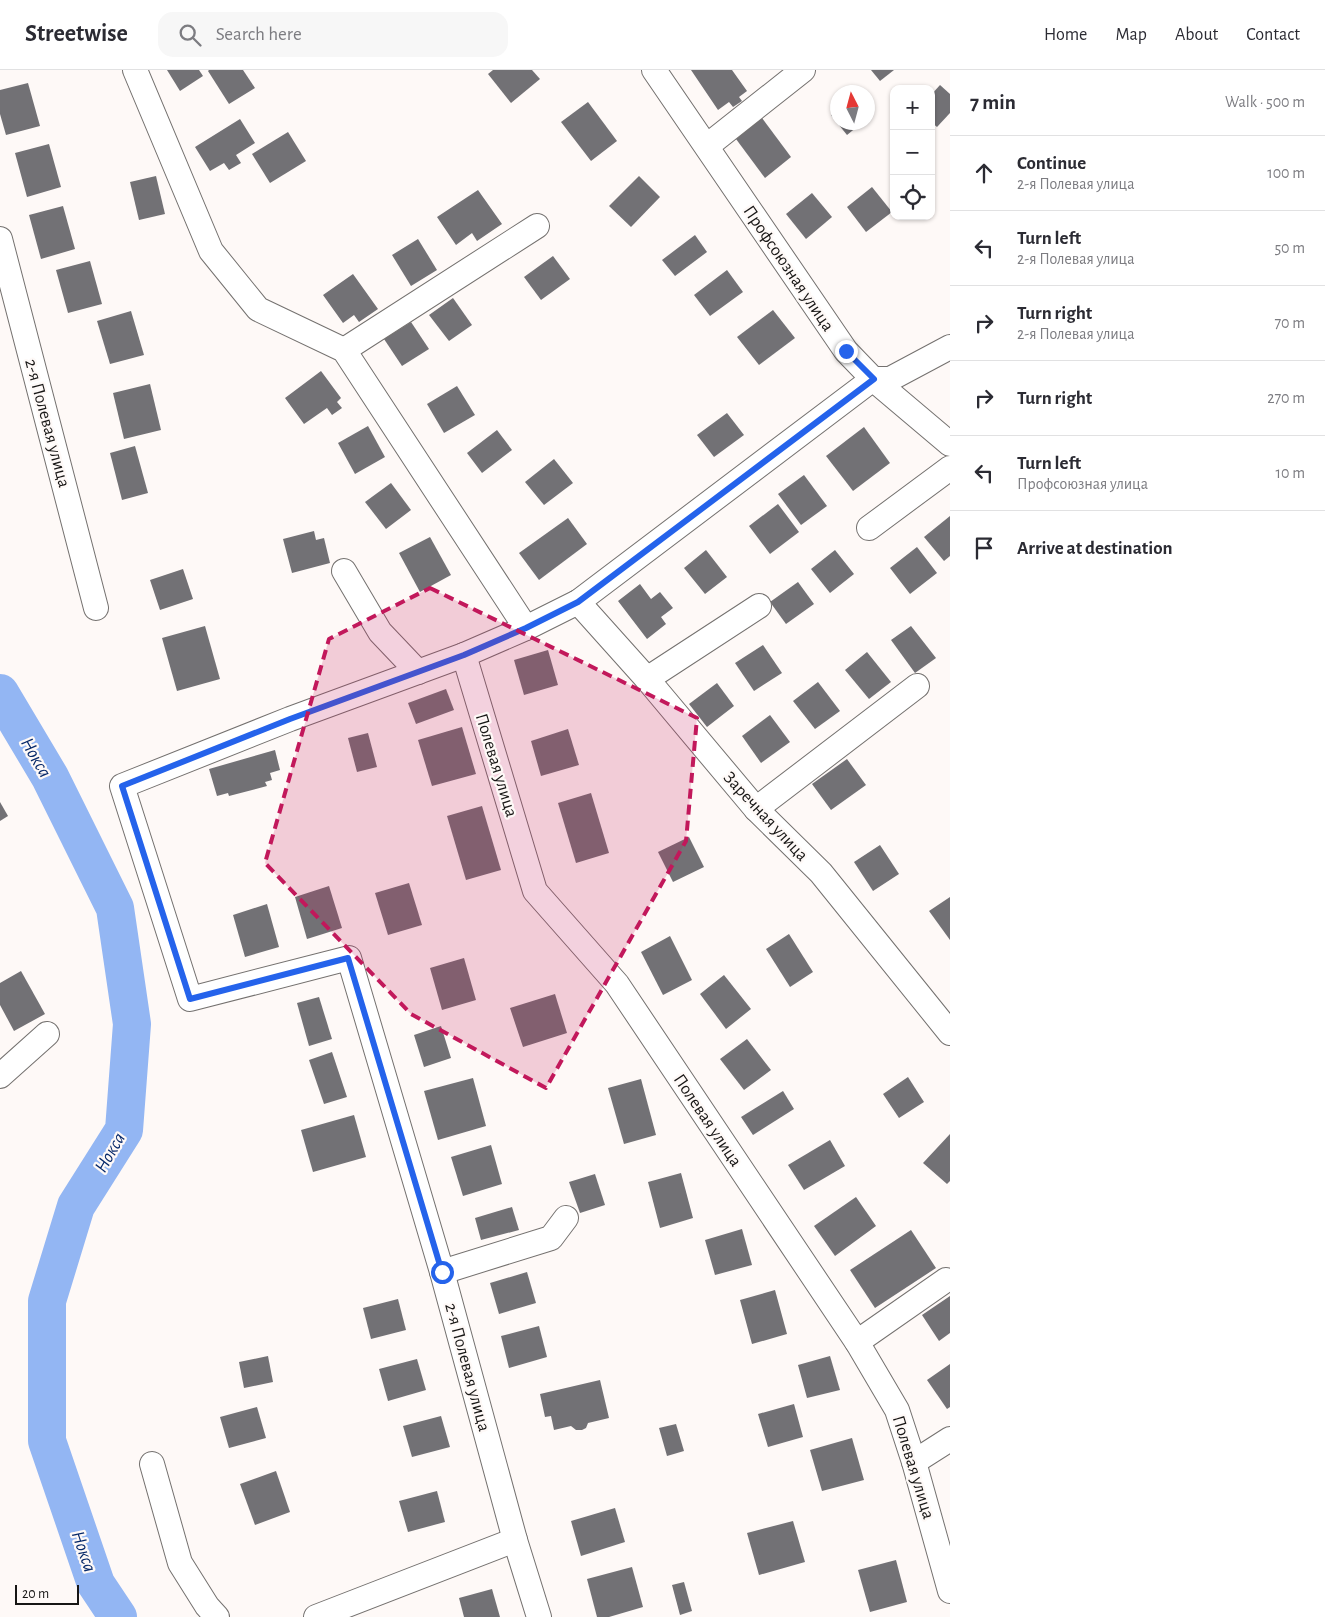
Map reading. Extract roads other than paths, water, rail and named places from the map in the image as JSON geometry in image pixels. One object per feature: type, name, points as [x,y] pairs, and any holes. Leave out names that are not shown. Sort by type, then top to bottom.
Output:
[{"type":"street","points":[[135,70],[211,251],[258,309],[344,350],[526,628]]},
{"type":"street","name":"Профсоюзная улица","points":[[654,70],[846,351],[874,379],[950,444]]},
{"type":"street","points":[[707,146],[803,70]]},
{"type":"street","points":[[344,350],[537,226]]},
{"type":"street","name":"2-я Полевая улица","points":[[0,239],[96,608]]},
{"type":"street","points":[[344,571],[380,632],[418,672],[464,655],[526,628],[578,602],[874,379],[890,379],[950,347]]},
{"type":"street","points":[[869,528],[950,468]]},
{"type":"street","name":"Заречная улица","points":[[578,602],[647,679],[756,809],[820,873],[949,1031]]},
{"type":"street","points":[[647,679],[759,606]]},
{"type":"street","name":"Полевая улица","points":[[464,655],[535,891],[617,984],[857,1342],[897,1410],[914,1462],[950,1591]]},
{"type":"street","name":"2-я Полевая улица","points":[[418,672],[290,719],[122,786],[190,999],[348,958],[442,1272],[515,1540],[538,1617]]},
{"type":"street","points":[[756,809],[917,686]]},
{"type":"street","points":[[0,1076],[47,1034]]},
{"type":"street","points":[[442,1272],[550,1238],[566,1218]]},
{"type":"street","points":[[857,1342],[946,1280]]},
{"type":"street","points":[[914,1462],[950,1439]]},
{"type":"street","points":[[152,1464],[180,1563],[217,1617]]},
{"type":"street","points":[[316,1617],[515,1540]]},
{"type":"waterway","name":"Нокса","points":[[0,693],[50,777],[115,908],[132,1024],[124,1130],[76,1206],[47,1301],[47,1441],[96,1584],[118,1617]]}]
